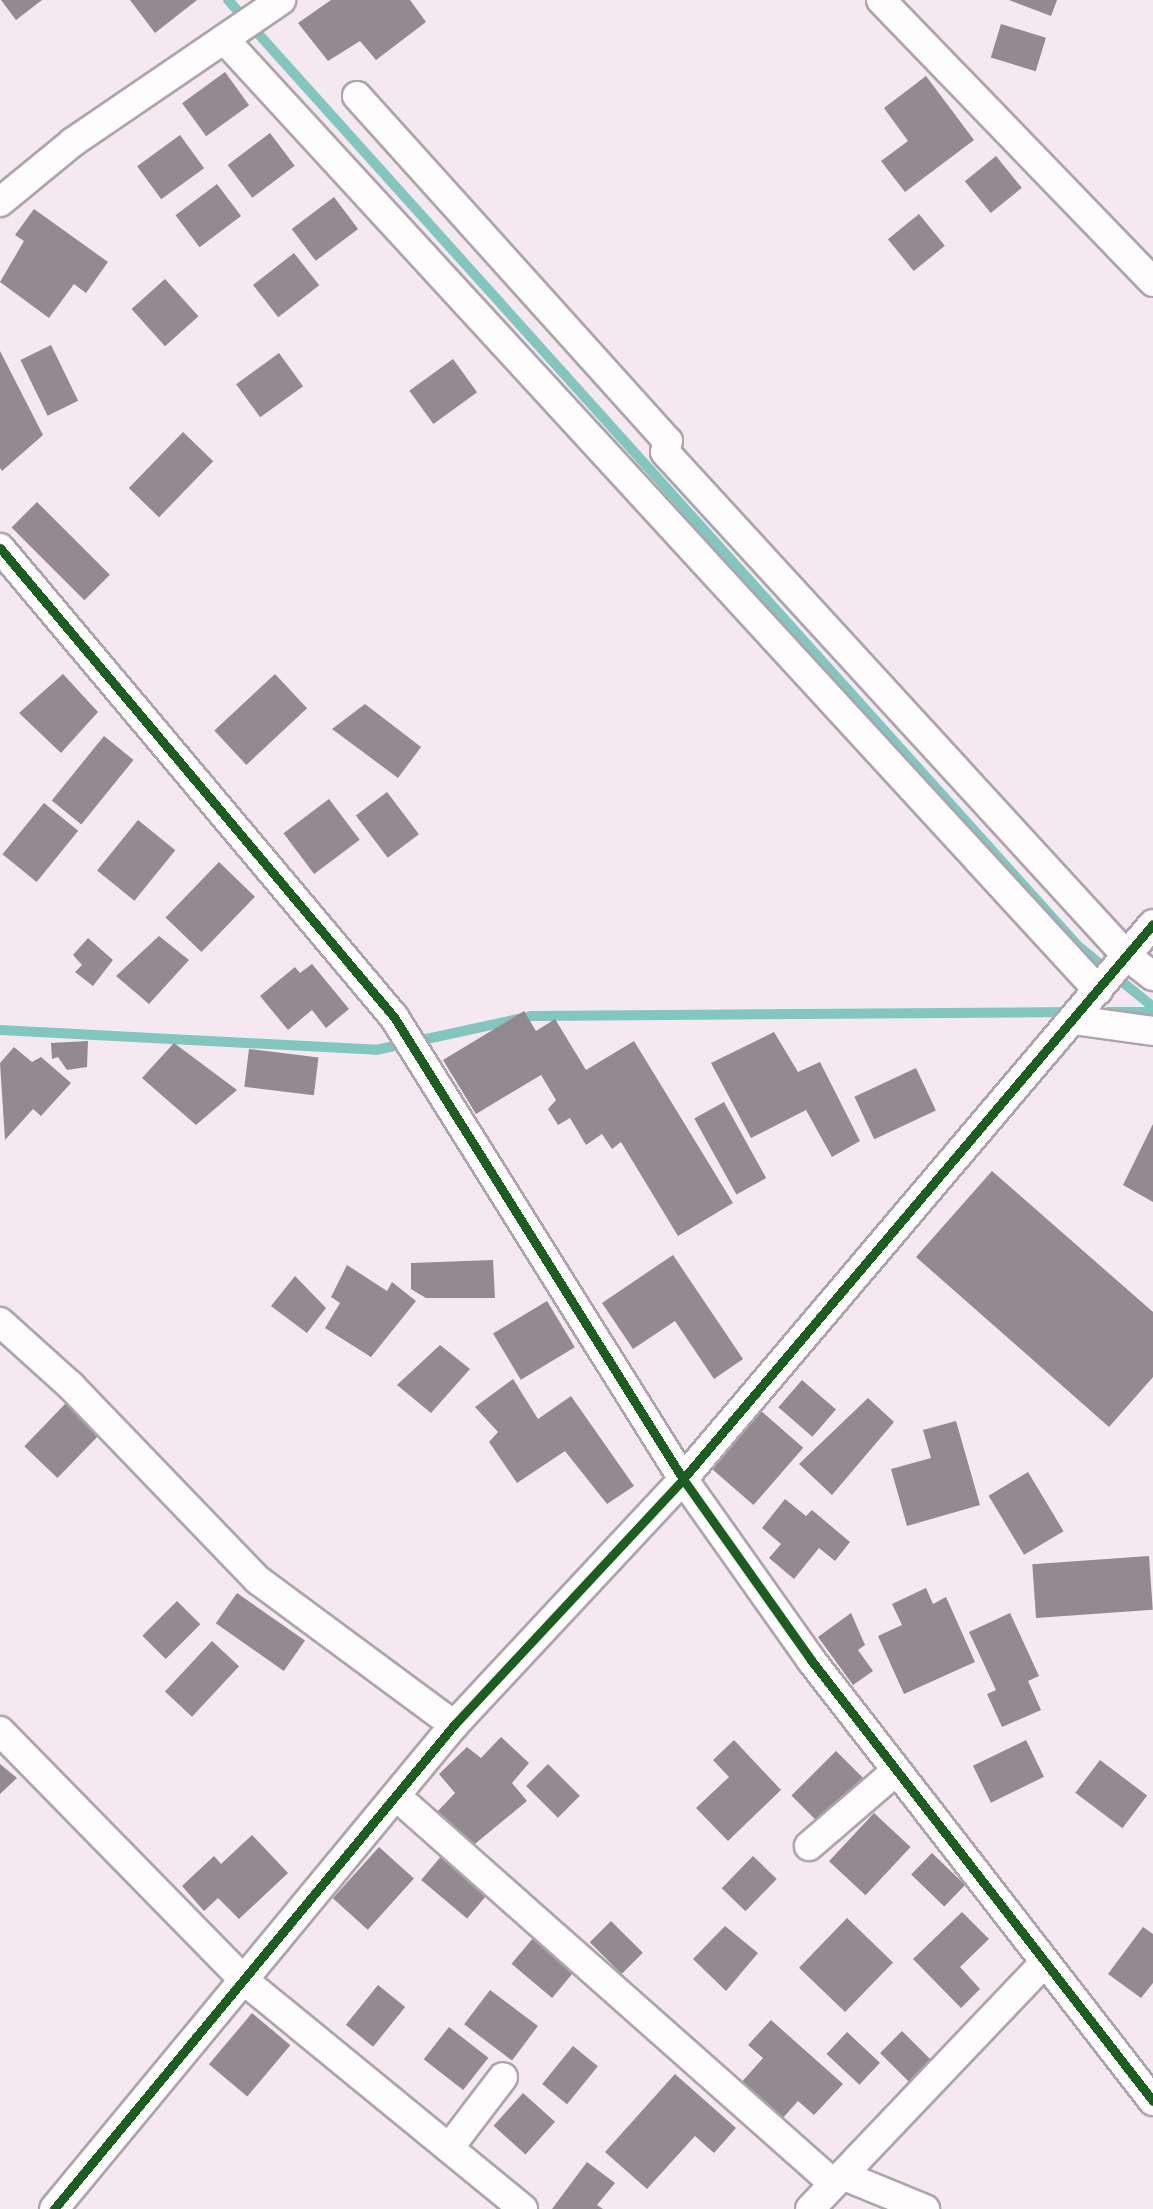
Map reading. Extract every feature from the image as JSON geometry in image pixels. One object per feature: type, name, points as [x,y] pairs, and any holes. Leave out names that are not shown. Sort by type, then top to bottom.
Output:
[{"type":"street","points":[[881,0],[1153,282]]},
{"type":"street","points":[[0,202],[15,184],[275,4]]},
{"type":"street","points":[[225,38],[1098,990]]},
{"type":"street","points":[[357,96],[668,441],[665,452],[1126,957],[1153,976]]},
{"type":"street","points":[[0,548],[396,1021],[425,1062],[683,1479],[895,1772],[1042,1965],[1153,2101]]},
{"type":"street","points":[[54,2209],[246,1982],[454,1725],[683,1479],[1153,924]]},
{"type":"street","points":[[1075,1019],[1153,1031]]},
{"type":"street","points":[[0,1322],[71,1386],[258,1580],[454,1725]]},
{"type":"street","points":[[0,1731],[246,1982],[523,2209]]},
{"type":"street","points":[[809,1846],[895,1772]]},
{"type":"street","points":[[396,1796],[838,2180],[925,2209]]},
{"type":"street","points":[[810,2209],[1042,1965]]},
{"type":"street","points":[[449,2148],[503,2077]]},
{"type":"building","points":[[1,0],[42,0],[16,20]]},
{"type":"building","points":[[130,0],[197,0],[155,33]]},
{"type":"building","points":[[331,0],[410,0],[426,22],[376,60],[360,41],[328,61],[298,23]]},
{"type":"building","points":[[1009,0],[1057,0],[1051,16]]},
{"type":"building","points":[[1001,24],[1046,38],[1036,71],[991,57]]},
{"type":"building","points":[[225,72],[249,105],[206,136],[182,103]]},
{"type":"building","points":[[926,76],[974,140],[905,192],[881,161],[908,141],[884,108]]},
{"type":"building","points":[[270,133],[295,166],[252,198],[228,165]]},
{"type":"building","points":[[180,135],[204,168],[161,199],[137,166]]},
{"type":"building","points":[[996,156],[1022,188],[991,213],[965,181]]},
{"type":"building","points":[[217,184],[241,216],[200,247],[175,215]]},
{"type":"building","points":[[334,197],[358,229],[316,261],[292,229]]},
{"type":"building","points":[[34,209],[108,262],[86,293],[74,284],[49,318],[0,282],[24,241],[15,235]]},
{"type":"building","points":[[919,214],[945,246],[914,271],[888,239]]},
{"type":"building","points":[[294,253],[319,285],[278,317],[253,285]]},
{"type":"building","points":[[165,279],[198,316],[165,346],[132,309]]},
{"type":"building","points":[[51,345],[78,401],[48,416],[20,360]]},
{"type":"building","points":[[0,351],[43,435],[2,471],[0,468]]},
{"type":"building","points":[[279,353],[303,386],[260,417],[236,384]]},
{"type":"building","points":[[453,359],[477,392],[433,424],[409,391]]},
{"type":"building","points":[[183,432],[213,461],[159,517],[129,488]]},
{"type":"building","points":[[37,502],[110,575],[84,600],[12,527]]},
{"type":"building","points":[[63,674],[98,712],[61,753],[19,713]]},
{"type":"building","points":[[275,674],[307,708],[246,765],[214,731]]},
{"type":"building","points":[[365,704],[421,747],[398,778],[332,729]]},
{"type":"building","points":[[104,736],[134,760],[81,824],[52,801]]},
{"type":"building","points":[[387,792],[419,834],[388,858],[356,815]]},
{"type":"building","points":[[329,799],[360,840],[314,874],[283,833]]},
{"type":"building","points":[[44,803],[78,831],[37,882],[2,854]]},
{"type":"building","points":[[138,820],[175,850],[134,901],[97,871]]},
{"type":"building","points":[[219,862],[255,897],[201,952],[166,917]]},
{"type":"building","points":[[159,936],[189,960],[149,1004],[116,976]]},
{"type":"building","points":[[88,938],[113,960],[93,986],[75,972],[82,965],[73,955]]},
{"type":"building","points":[[312,964],[349,1009],[326,1028],[312,1010],[288,1030],[260,996],[295,967],[300,973]]},
{"type":"building","points":[[524,1011],[536,1031],[555,1019],[586,1070],[634,1041],[733,1203],[678,1236],[621,1142],[612,1149],[602,1134],[586,1145],[570,1118],[558,1125],[548,1109],[556,1100],[541,1075],[476,1114],[443,1060]]},
{"type":"building","points":[[774,1032],[798,1072],[820,1062],[860,1141],[832,1157],[806,1110],[751,1138],[711,1063]]},
{"type":"building","points":[[88,1041],[87,1067],[67,1070],[58,1057],[52,1059],[51,1043]]},
{"type":"building","points":[[174,1043],[237,1090],[196,1125],[142,1078]]},
{"type":"building","points":[[14,1047],[32,1062],[41,1057],[71,1083],[41,1116],[33,1109],[5,1140],[0,1063]]},
{"type":"building","points":[[249,1049],[318,1058],[314,1095],[244,1087]]},
{"type":"building","points":[[916,1068],[936,1111],[874,1139],[854,1097]]},
{"type":"building","points":[[724,1102],[766,1178],[736,1195],[694,1118]]},
{"type":"building","points":[[1153,1124],[1153,1202],[1123,1185]]},
{"type":"building","points":[[992,1171],[1153,1312],[1153,1377],[1109,1427],[916,1257]]},
{"type":"building","points":[[673,1255],[743,1359],[714,1379],[675,1321],[633,1349],[602,1303]]},
{"type":"building","points":[[493,1260],[495,1298],[426,1298],[411,1289],[411,1263]]},
{"type":"building","points":[[347,1265],[387,1291],[392,1282],[416,1301],[371,1357],[325,1328],[340,1303],[331,1297]]},
{"type":"building","points":[[295,1276],[326,1308],[307,1333],[271,1306]]},
{"type":"building","points":[[547,1301],[575,1347],[521,1380],[493,1333]]},
{"type":"building","points":[[440,1345],[470,1369],[431,1413],[397,1385]]},
{"type":"building","points":[[513,1379],[538,1419],[571,1396],[634,1486],[607,1504],[565,1451],[517,1483],[489,1442],[498,1432],[475,1407]]},
{"type":"building","points":[[802,1380],[836,1410],[812,1437],[778,1407]]},
{"type":"building","points":[[868,1398],[894,1422],[832,1495],[799,1464]]},
{"type":"building","points":[[66,1403],[99,1435],[57,1478],[24,1446]]},
{"type":"building","points":[[761,1411],[803,1448],[753,1505],[711,1468]]},
{"type":"building","points":[[956,1421],[980,1505],[907,1526],[891,1469],[931,1458],[923,1430]]},
{"type":"building","points":[[1028,1472],[1064,1531],[1024,1555],[989,1496]]},
{"type":"building","points":[[785,1499],[806,1516],[812,1510],[850,1542],[835,1561],[819,1548],[794,1579],[769,1558],[781,1544],[762,1528]]},
{"type":"building","points":[[1149,1556],[1153,1610],[1036,1618],[1032,1564]]},
{"type":"building","points":[[926,1588],[933,1604],[946,1597],[975,1662],[904,1694],[878,1636],[902,1625],[892,1604]]},
{"type":"building","points":[[237,1593],[305,1641],[284,1671],[216,1623]]},
{"type":"building","points":[[177,1601],[200,1624],[166,1659],[142,1636]]},
{"type":"building","points":[[851,1613],[865,1645],[858,1650],[873,1671],[853,1685],[818,1637]]},
{"type":"building","points":[[1010,1613],[1039,1676],[1028,1681],[1041,1710],[1002,1727],[987,1694],[996,1690],[969,1632]]},
{"type":"building","points":[[212,1641],[239,1666],[192,1717],[165,1691]]},
{"type":"building","points":[[501,1737],[529,1763],[512,1783],[527,1801],[470,1848],[437,1812],[455,1793],[439,1774],[467,1747],[481,1758]]},
{"type":"building","points":[[734,1740],[781,1790],[728,1841],[696,1808],[729,1777],[713,1760]]},
{"type":"building","points":[[1026,1740],[1044,1777],[991,1803],[973,1766]]},
{"type":"building","points":[[836,1751],[863,1778],[818,1822],[791,1796]]},
{"type":"building","points":[[1100,1760],[1147,1796],[1122,1828],[1075,1793]]},
{"type":"building","points":[[0,1764],[17,1778],[0,1794]]},
{"type":"building","points":[[548,1764],[580,1796],[558,1818],[526,1786]]},
{"type":"building","points":[[874,1813],[911,1847],[866,1895],[829,1861]]},
{"type":"building","points":[[252,1835],[288,1873],[239,1919],[218,1898],[204,1911],[182,1886],[214,1856],[221,1864]]},
{"type":"building","points":[[379,1847],[414,1878],[368,1930],[333,1898]]},
{"type":"building","points":[[932,1853],[965,1885],[944,1907],[911,1875]]},
{"type":"building","points":[[443,1854],[489,1893],[467,1919],[421,1880]]},
{"type":"building","points":[[753,1856],[777,1879],[745,1911],[722,1888]]},
{"type":"building","points":[[962,1912],[989,1939],[960,1967],[980,1989],[961,2008],[913,1959]]},
{"type":"building","points":[[847,1918],[893,1962],[845,2012],[799,1968]]},
{"type":"building","points":[[611,1921],[643,1953],[622,1974],[590,1942]]},
{"type":"building","points":[[725,1926],[758,1953],[726,1991],[693,1959]]},
{"type":"building","points":[[1143,1927],[1153,1934],[1153,1983],[1141,1998],[1108,1974]]},
{"type":"building","points":[[534,1937],[575,1971],[552,1998],[512,1964]]},
{"type":"building","points":[[378,1985],[405,2007],[373,2047],[346,2025]]},
{"type":"building","points":[[490,1990],[538,2026],[512,2060],[464,2024]]},
{"type":"building","points":[[252,2013],[290,2045],[247,2096],[209,2064]]},
{"type":"building","points":[[771,2020],[843,2084],[814,2115],[798,2101],[781,2120],[740,2084],[763,2058],[748,2045]]},
{"type":"building","points":[[449,2027],[488,2058],[463,2090],[424,2059]]},
{"type":"building","points":[[902,2031],[934,2063],[912,2085],[880,2053]]},
{"type":"building","points":[[847,2032],[880,2063],[859,2085],[827,2054]]},
{"type":"building","points":[[573,2046],[598,2066],[567,2104],[542,2084]]},
{"type":"building","points":[[675,2074],[736,2128],[714,2153],[695,2136],[647,2189],[605,2152]]},
{"type":"building","points":[[523,2093],[555,2122],[526,2154],[494,2126]]},
{"type":"building","points":[[587,2162],[615,2183],[597,2205],[603,2209],[552,2209]]},
{"type":"waterway","points":[[228,0],[1077,945],[1153,1007]]},
{"type":"waterway","points":[[0,1030],[376,1050],[532,1016],[1074,1012]]},
{"type":"waterway","points":[[1108,1012],[1153,1012]]},
{"type":"cycle path","points":[[0,548],[394,1017],[683,1479],[811,1660],[1153,2101]]},
{"type":"cycle path","points":[[54,2209],[454,1725],[683,1479],[1153,924]]}]
